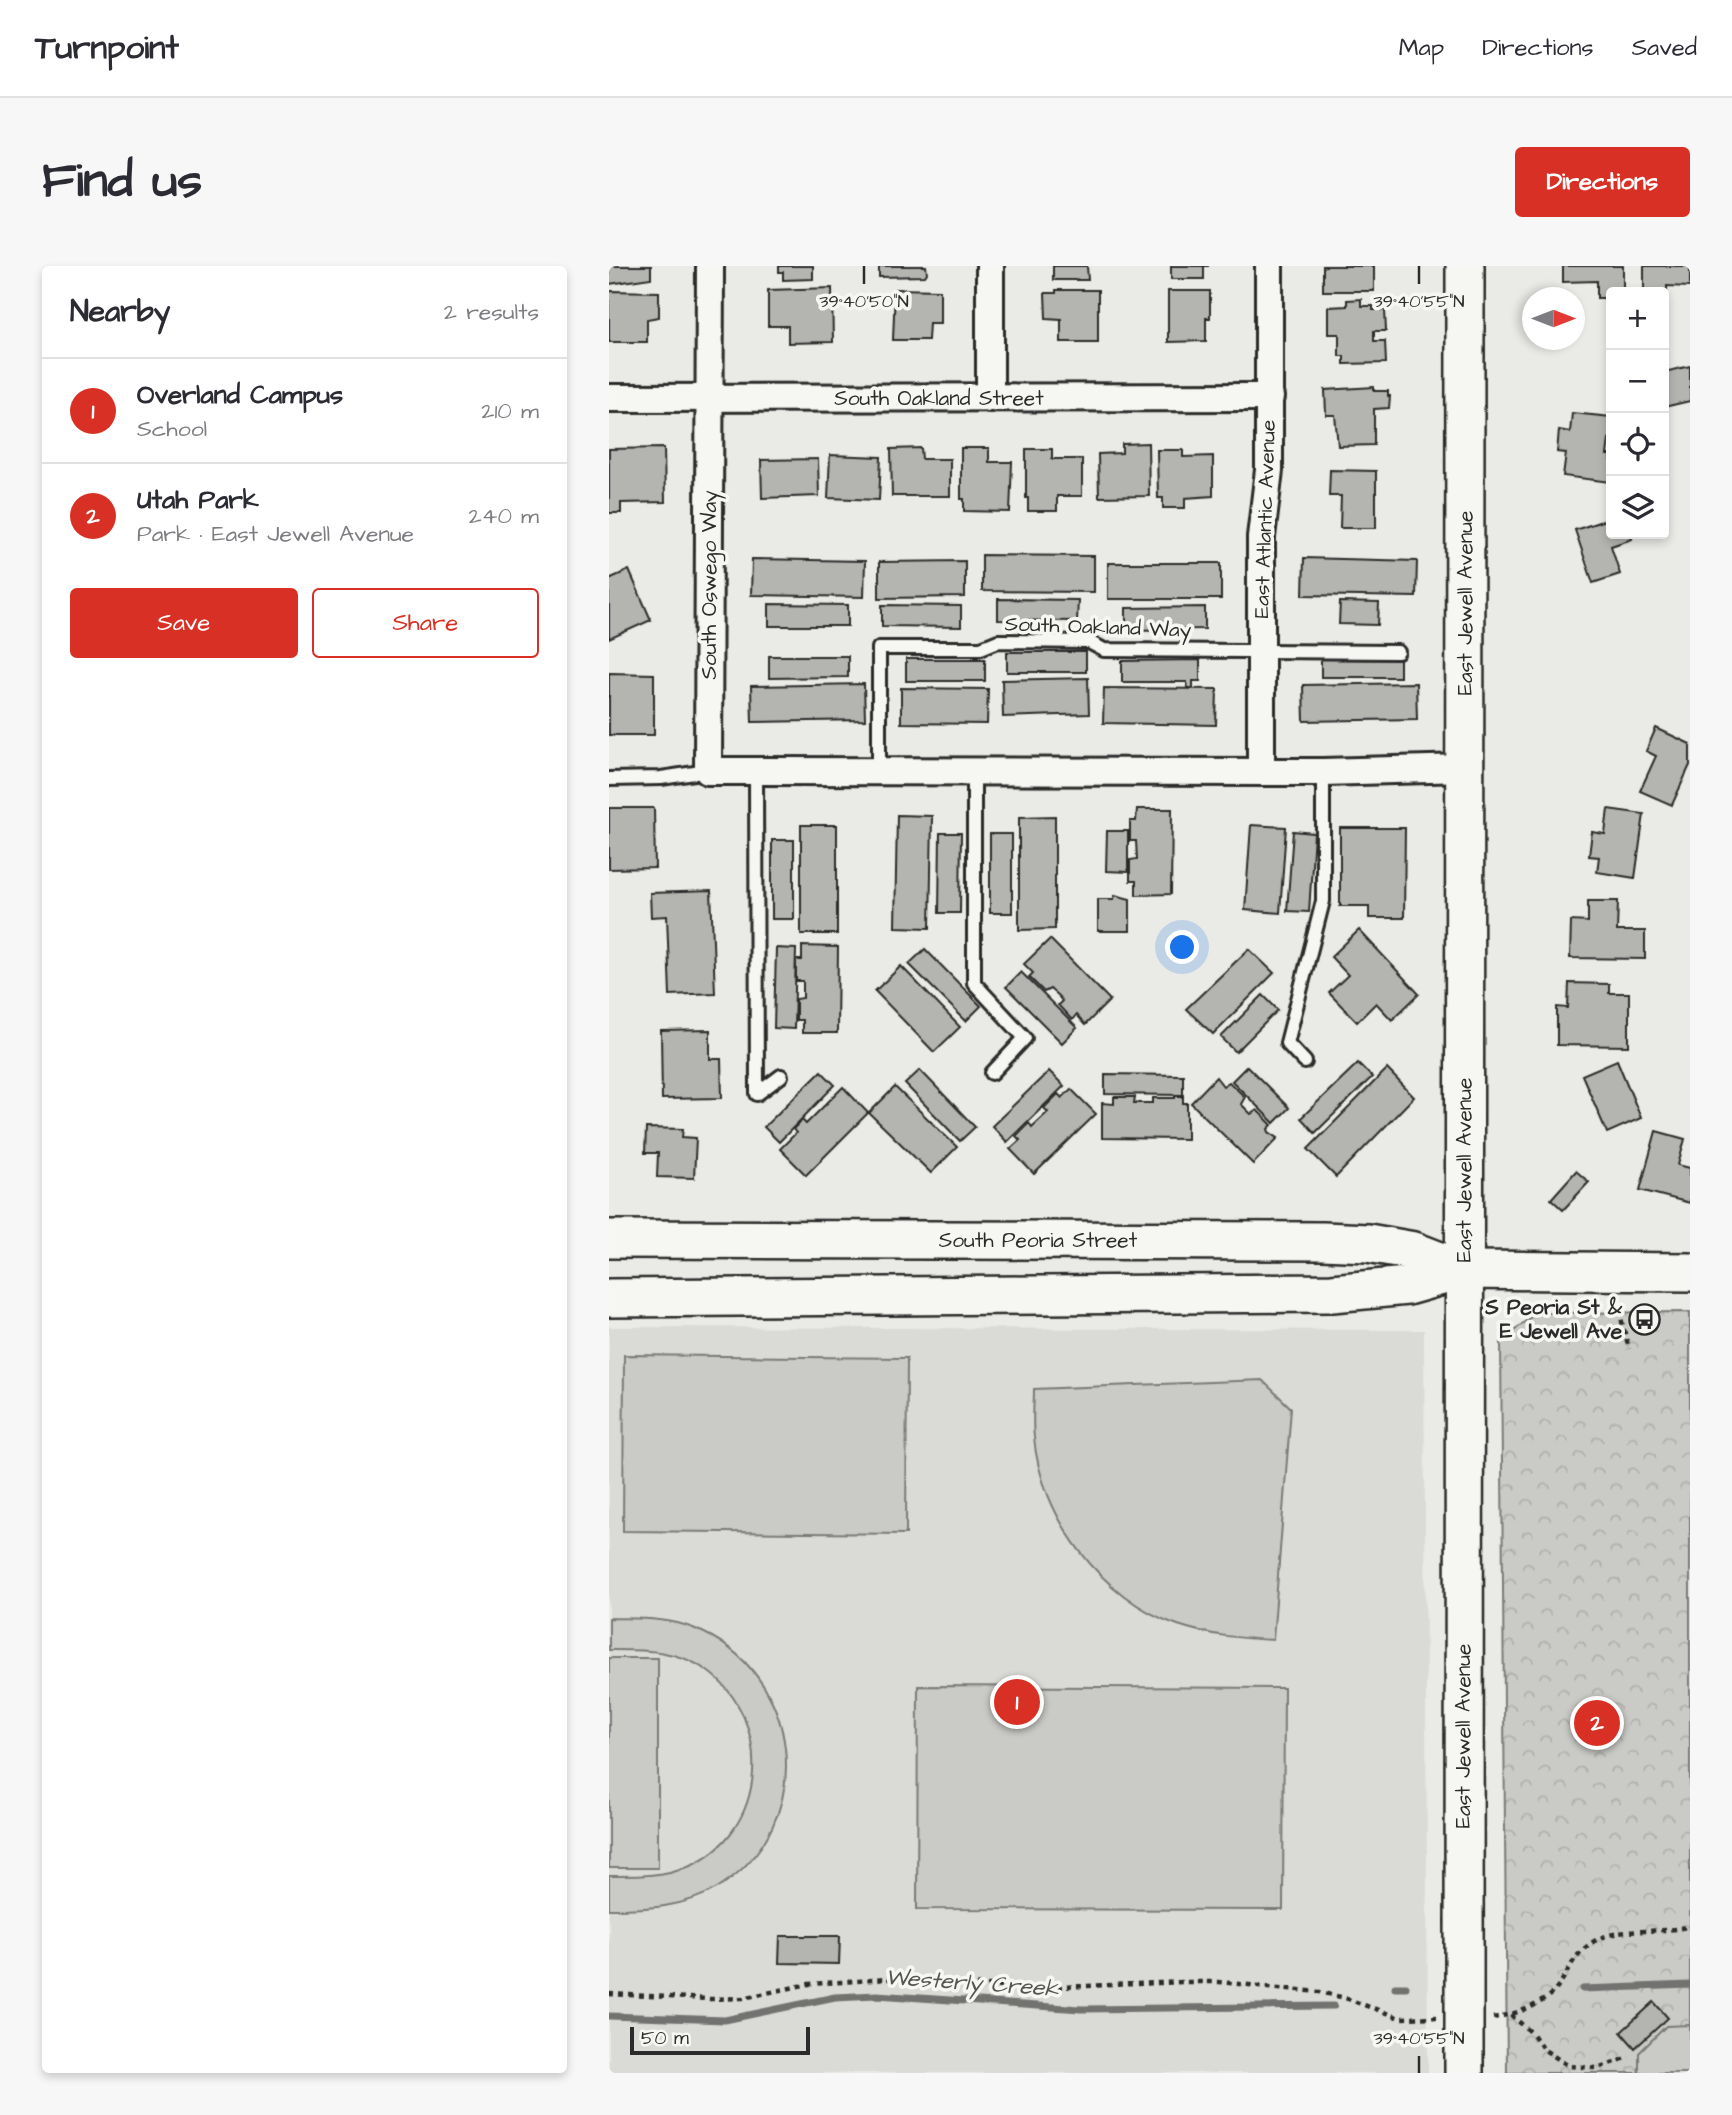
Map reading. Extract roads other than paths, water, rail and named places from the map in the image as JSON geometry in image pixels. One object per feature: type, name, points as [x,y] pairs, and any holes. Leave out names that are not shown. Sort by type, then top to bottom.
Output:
[{"type":"main road","name":"East Jewell Avenue","points":[[1464,2073],[1465,266]]},
{"type":"main road","name":"South Peoria Street","points":[[609,1239],[1323,1241],[1368,1243],[1404,1249],[1463,1270]]},
{"type":"main road","name":"South Peoria Street","points":[[609,1298],[1332,1293],[1407,1286],[1463,1270],[1690,1272]]},
{"type":"street","name":"South Oswego Way","points":[[708,771],[710,266]]},
{"type":"street","points":[[990,266],[990,398]]},
{"type":"street","name":"East Atlantic Avenue","points":[[1261,772],[1261,537],[1269,470],[1269,266]]},
{"type":"street","name":"South Oakland Street","points":[[609,398],[1270,397]]},
{"type":"street","points":[[708,771],[1323,772],[1465,768]]},
{"type":"lane","name":"South Oakland Way","points":[[879,771],[879,648],[981,648],[998,641],[1011,641],[1089,642],[1104,650],[1398,652]]},
{"type":"lane","points":[[609,779],[661,778],[708,771]]},
{"type":"lane","points":[[756,771],[757,1094],[781,1076]]},
{"type":"lane","points":[[974,772],[974,983],[1025,1038],[992,1073]]},
{"type":"lane","points":[[1305,1062],[1287,1042],[1323,901],[1323,772]]},
{"type":"waterway","name":"Westerly Creek","points":[[1583,1989],[1690,1985]]},
{"type":"waterway","name":"Westerly Creek","points":[[1395,1987],[1406,1987]]},
{"type":"waterway","name":"Westerly Creek","points":[[609,2016],[725,2020],[835,1997],[877,1995],[1081,2009],[1334,2006]]},
{"type":"place","name":"S Peoria St & E Jewell Ave","points":[[1645,1319]]},
{"type":"place","name":"Overland Campus","points":[[1017,1702]]},
{"type":"place","name":"Utah Park","points":[[1597,1723]]}]
